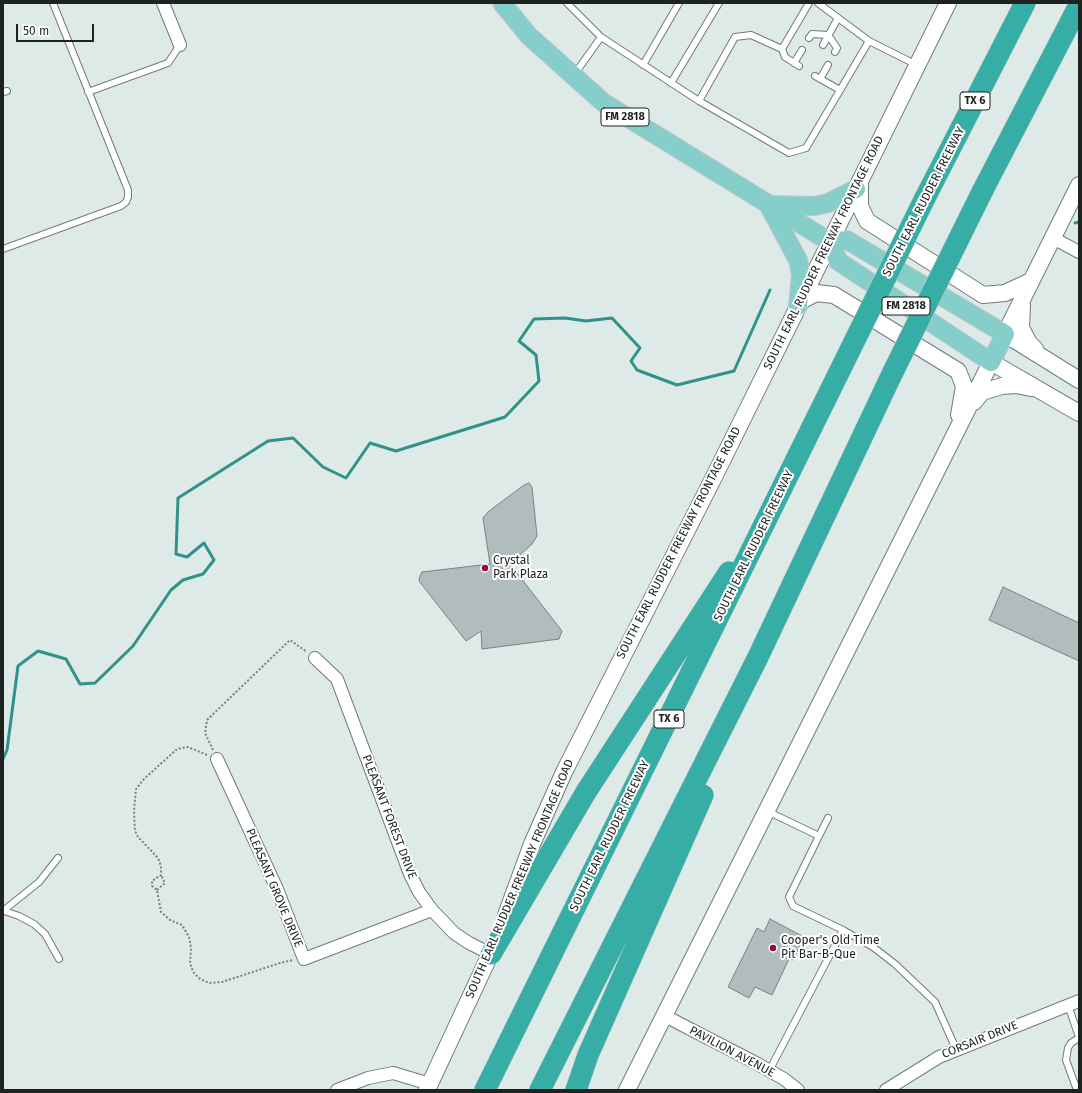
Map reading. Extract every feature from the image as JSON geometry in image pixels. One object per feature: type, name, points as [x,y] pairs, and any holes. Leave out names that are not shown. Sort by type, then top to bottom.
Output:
[{"type":"highway","name":"SOUTH EARL RUDDER FREEWAY","points":[[485,1090],[925,198],[1025,3]]},
{"type":"highway","points":[[540,1090],[758,656],[892,374],[1079,5]]},
{"type":"highway","points":[[491,954],[586,792],[780,494]]},
{"type":"highway","points":[[576,1090],[588,1055],[746,698],[758,656]]},
{"type":"main road","name":"FM 2818","points":[[502,3],[529,36],[604,103],[830,242],[838,261],[991,362]]},
{"type":"main road","name":"SOUTH EARL RUDDER FREEWAY FRONTAGE ROAD","points":[[429,1087],[491,954],[532,844],[564,772],[830,242],[948,3]]},
{"type":"main road","points":[[799,304],[801,275],[798,260],[769,205],[815,206],[828,203],[858,185],[860,206],[867,221],[983,295],[1005,293],[1031,281]]},
{"type":"main road","points":[[626,1090],[665,1016],[1079,185]]},
{"type":"main road","name":"FM 2818","points":[[830,242],[847,240],[1005,334]]},
{"type":"main road","points":[[799,304],[816,293],[834,295],[958,371],[964,386],[956,430]]},
{"type":"main road","points":[[1023,299],[1021,328],[1030,343],[1042,356]]},
{"type":"main road","points":[[1005,334],[1079,380]]},
{"type":"main road","points":[[991,362],[1079,413]]},
{"type":"main road","points":[[965,415],[982,392],[1002,386],[1016,385],[1037,389]]},
{"type":"street","points":[[164,3],[180,45]]},
{"type":"street","points":[[1053,238],[1079,252]]},
{"type":"street","name":"PLEASANT FOREST DRIVE","points":[[315,658],[337,679],[410,874],[419,892],[432,910],[454,933],[468,943],[491,954]]},
{"type":"street","name":"PLEASANT GROVE DRIVE","points":[[217,759],[277,889],[304,959],[432,910]]},
{"type":"street","name":"CORSAIR DRIVE","points":[[886,1090],[909,1074],[956,1049],[1073,1003]]},
{"type":"street","name":"PAVILION AVENUE","points":[[665,1016],[769,1070],[798,1090]]},
{"type":"street","points":[[337,1090],[368,1078],[393,1073],[429,1087]]},
{"type":"lane","points":[[3,249],[121,206],[126,202],[128,190],[53,3]]},
{"type":"lane","points":[[567,3],[601,38],[699,101],[789,154],[806,148],[869,41]]},
{"type":"lane","points":[[643,65],[679,3]]},
{"type":"lane","points":[[671,83],[719,3]]},
{"type":"lane","points":[[782,49],[810,3]]},
{"type":"lane","points":[[818,3],[869,41],[917,65]]},
{"type":"lane","points":[[823,45],[838,18]]},
{"type":"lane","points":[[699,101],[735,37],[750,34],[782,49],[785,57],[796,65],[802,50]]},
{"type":"lane","points":[[809,38],[812,34],[828,35]]},
{"type":"lane","points":[[828,35],[837,48],[835,52]]},
{"type":"lane","points":[[573,76],[601,38]]},
{"type":"lane","points":[[88,92],[168,63],[180,45]]},
{"type":"lane","points":[[828,66],[817,77],[840,90]]},
{"type":"lane","points":[[767,812],[819,836]]},
{"type":"lane","points":[[828,818],[789,897],[793,906],[843,930],[872,947],[895,964],[935,1002],[956,1049]]},
{"type":"lane","points":[[4,911],[39,882],[58,858]]},
{"type":"lane","points":[[4,911],[19,916],[34,924],[45,934],[59,959]]},
{"type":"lane","points":[[769,1070],[843,930]]},
{"type":"lane","points":[[1073,1003],[1079,1038],[1071,1043],[1068,1048],[1066,1060],[1077,1090]]},
{"type":"path","points":[[217,759],[205,733],[207,720],[290,640],[315,658]]},
{"type":"path","points":[[157,890],[165,883],[161,875],[161,866],[158,858],[138,837],[135,831],[134,811],[136,789],[144,779],[177,749],[188,747],[217,759]]},
{"type":"path","points":[[161,875],[152,881],[152,886],[157,890],[161,912],[170,920],[182,926],[189,937],[191,948],[190,963],[193,972],[200,979],[209,983],[222,982],[280,963],[304,959]]},
{"type":"building","name":"Crystal Park Plaza","points":[[529,483],[532,487],[537,536],[532,544],[510,564],[562,631],[559,639],[482,649],[481,631],[466,641],[419,581],[420,576],[422,572],[490,564],[483,518],[489,511],[524,485]]},
{"type":"building","points":[[1003,587],[1079,623],[1079,661],[989,620]]},
{"type":"building","name":"Cooper's Old Time Pit Bar-B-Que","points":[[770,919],[804,937],[793,960],[789,959],[772,995],[755,987],[749,998],[728,987],[757,928],[764,932]]},
{"type":"waterway","points":[[1075,223],[1079,222]]},
{"type":"waterway","points":[[3,759],[7,750],[18,666],[38,651],[66,659],[80,684],[95,683],[133,646],[171,590],[183,580],[203,574],[214,560],[204,543],[187,557],[176,554],[178,498],[268,441],[293,438],[323,467],[346,478],[370,443],[396,451],[505,417],[539,381],[536,355],[519,341],[534,319],[565,318],[586,321],[612,318],[640,348],[631,361],[637,370],[677,385],[734,371],[770,290]]},
{"type":"place","name":"Crystal Park Plaza","points":[[485,568]]},
{"type":"place","name":"Cooper's Old Time Pit Bar-B-Que","points":[[773,948]]}]
